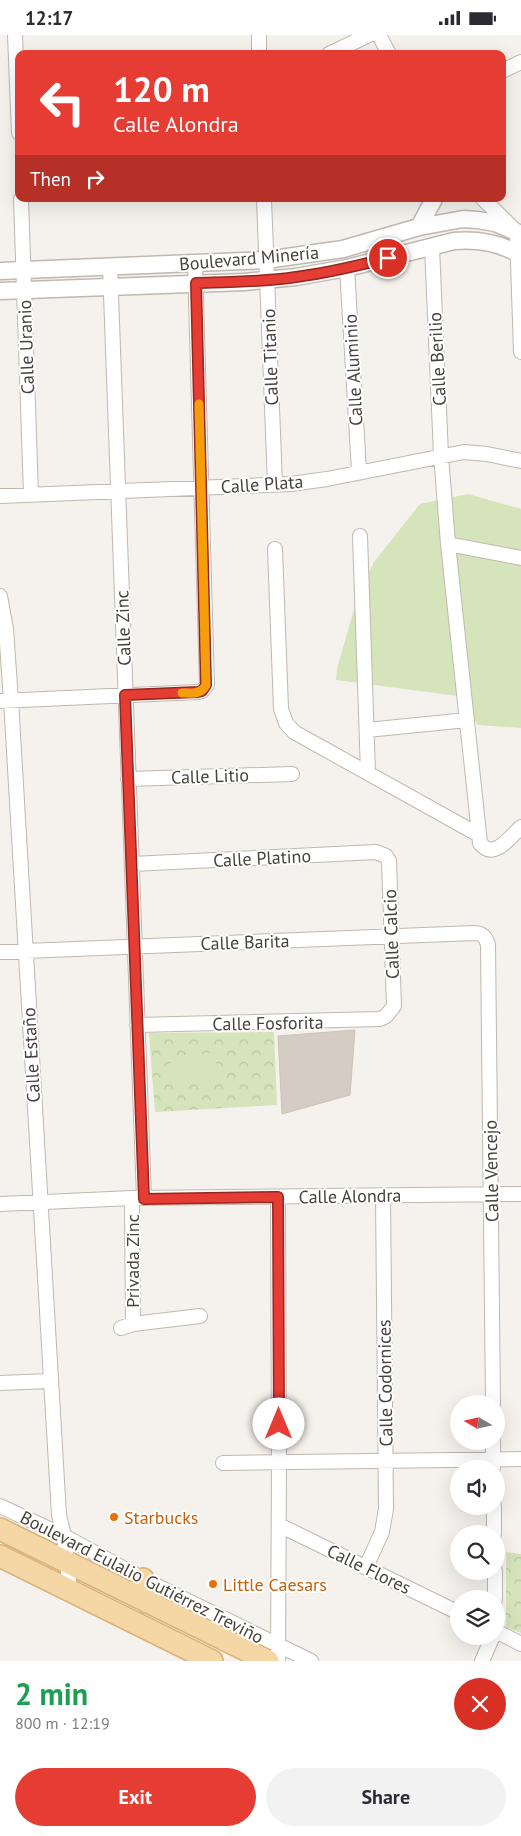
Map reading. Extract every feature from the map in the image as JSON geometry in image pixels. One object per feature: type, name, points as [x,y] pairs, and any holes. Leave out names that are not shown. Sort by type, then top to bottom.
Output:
[{"type":"main road","name":"Boulevard Eulalio Gutiérrez Treviño","points":[[0,1529],[146,1602],[273,1653]]},
{"type":"main road","points":[[0,1556],[212,1661]]},
{"type":"main road","points":[[143,1579],[146,1602]]},
{"type":"main road","points":[[145,1628],[166,1648],[184,1661]]},
{"type":"street","points":[[15,35],[16,50]]},
{"type":"street","points":[[259,35],[259,50]]},
{"type":"street","points":[[337,50],[369,35]]},
{"type":"street","points":[[379,35],[387,50]]},
{"type":"street","points":[[506,70],[520,65]]},
{"type":"street","name":"Calle Uranio","points":[[21,202],[31,495]]},
{"type":"street","name":"Calle Titanio","points":[[264,202],[275,485]]},
{"type":"street","points":[[419,227],[432,202]]},
{"type":"street","points":[[486,202],[519,233],[521,352]]},
{"type":"street","name":"Boulevard Minería","points":[[0,271],[266,261],[328,252],[419,227],[456,220],[478,220],[495,223],[519,233]]},
{"type":"street","points":[[383,238],[388,258]]},
{"type":"street","name":"Boulevard Minería","points":[[0,291],[267,280],[296,277],[347,268],[454,241],[484,241],[497,244],[520,254]]},
{"type":"street","name":"Calle Berilio","points":[[432,247],[442,470],[479,835]]},
{"type":"street","points":[[5,701],[198,692],[202,691],[206,685],[195,264]]},
{"type":"street","name":"Calle Zinc","points":[[110,267],[137,1025],[138,1199]]},
{"type":"street","name":"Calle Aluminio","points":[[347,268],[359,471]]},
{"type":"street","name":"Calle Plata","points":[[0,496],[275,485],[307,482],[441,455],[474,453],[521,461]]},
{"type":"street","points":[[360,536],[368,773]]},
{"type":"street","points":[[448,544],[521,558]]},
{"type":"street","points":[[275,549],[283,718],[289,728],[479,835],[480,843],[490,851],[496,850],[521,827]]},
{"type":"street","name":"Calle Estaño","points":[[0,596],[6,629],[5,701],[26,951],[59,1515],[58,1533],[67,1563],[70,1591]]},
{"type":"street","points":[[367,730],[467,720]]},
{"type":"street","name":"Calle Litio","points":[[128,779],[292,774]]},
{"type":"street","name":"Calle Platino","points":[[132,864],[376,852],[386,856],[389,861]]},
{"type":"street","name":"Calle Calcio","points":[[389,861],[394,1006]]},
{"type":"street","name":"Calle Barita","points":[[0,952],[474,933],[479,933],[487,939]]},
{"type":"street","name":"Calle Vencejo","points":[[487,939],[493,1395]]},
{"type":"street","name":"Calle Fosforita","points":[[137,1025],[374,1021],[386,1017],[394,1006]]},
{"type":"street","name":"Calle Alondra","points":[[0,1204],[138,1199],[521,1194]]},
{"type":"street","name":"Calle Codornices","points":[[366,1567],[385,1521],[383,1195]]},
{"type":"street","points":[[278,1197],[280,1462],[273,1653],[278,1661]]},
{"type":"street","name":"Privada Zinc","points":[[138,1199],[127,1325],[200,1316]]},
{"type":"street","points":[[0,1383],[50,1381]]},
{"type":"street","points":[[505,1462],[521,1459]]},
{"type":"street","points":[[223,1463],[385,1461],[450,1463]]},
{"type":"street","name":"Boulevard Eulalio Gutiérrez Treviño","points":[[0,1506],[58,1533],[273,1653],[311,1661]]},
{"type":"street","name":"Calle Flores","points":[[279,1525],[450,1609]]},
{"type":"street","points":[[35,1574],[44,1551],[58,1533]]},
{"type":"street","points":[[505,1636],[521,1644]]},
{"type":"street","points":[[482,1661],[489,1645]]},
{"type":"green space","points":[[468,494],[521,509],[521,728],[478,725],[458,696],[336,680],[337,669],[358,595],[374,562],[420,504]]},
{"type":"green space","points":[[274,1032],[277,1105],[155,1112],[149,1033]]},
{"type":"green space","points":[[216,1053],[217,1077],[172,1079],[170,1056]]},
{"type":"green space","points":[[506,1552],[521,1554],[521,1633],[506,1627]]},
{"type":"building","points":[[355,1030],[350,1095],[282,1114],[278,1036]]},
{"type":"slow traffic","points":[[182,693],[202,691],[206,685],[199,404]]},
{"type":"place","name":"Starbucks","points":[[114,1517]]},
{"type":"place","name":"Little Caesars","points":[[213,1584]]},
{"type":"route","points":[[279,1424],[278,1197],[144,1199],[125,695],[198,692],[202,691],[206,685],[196,283],[244,282],[296,277],[388,258]]}]
